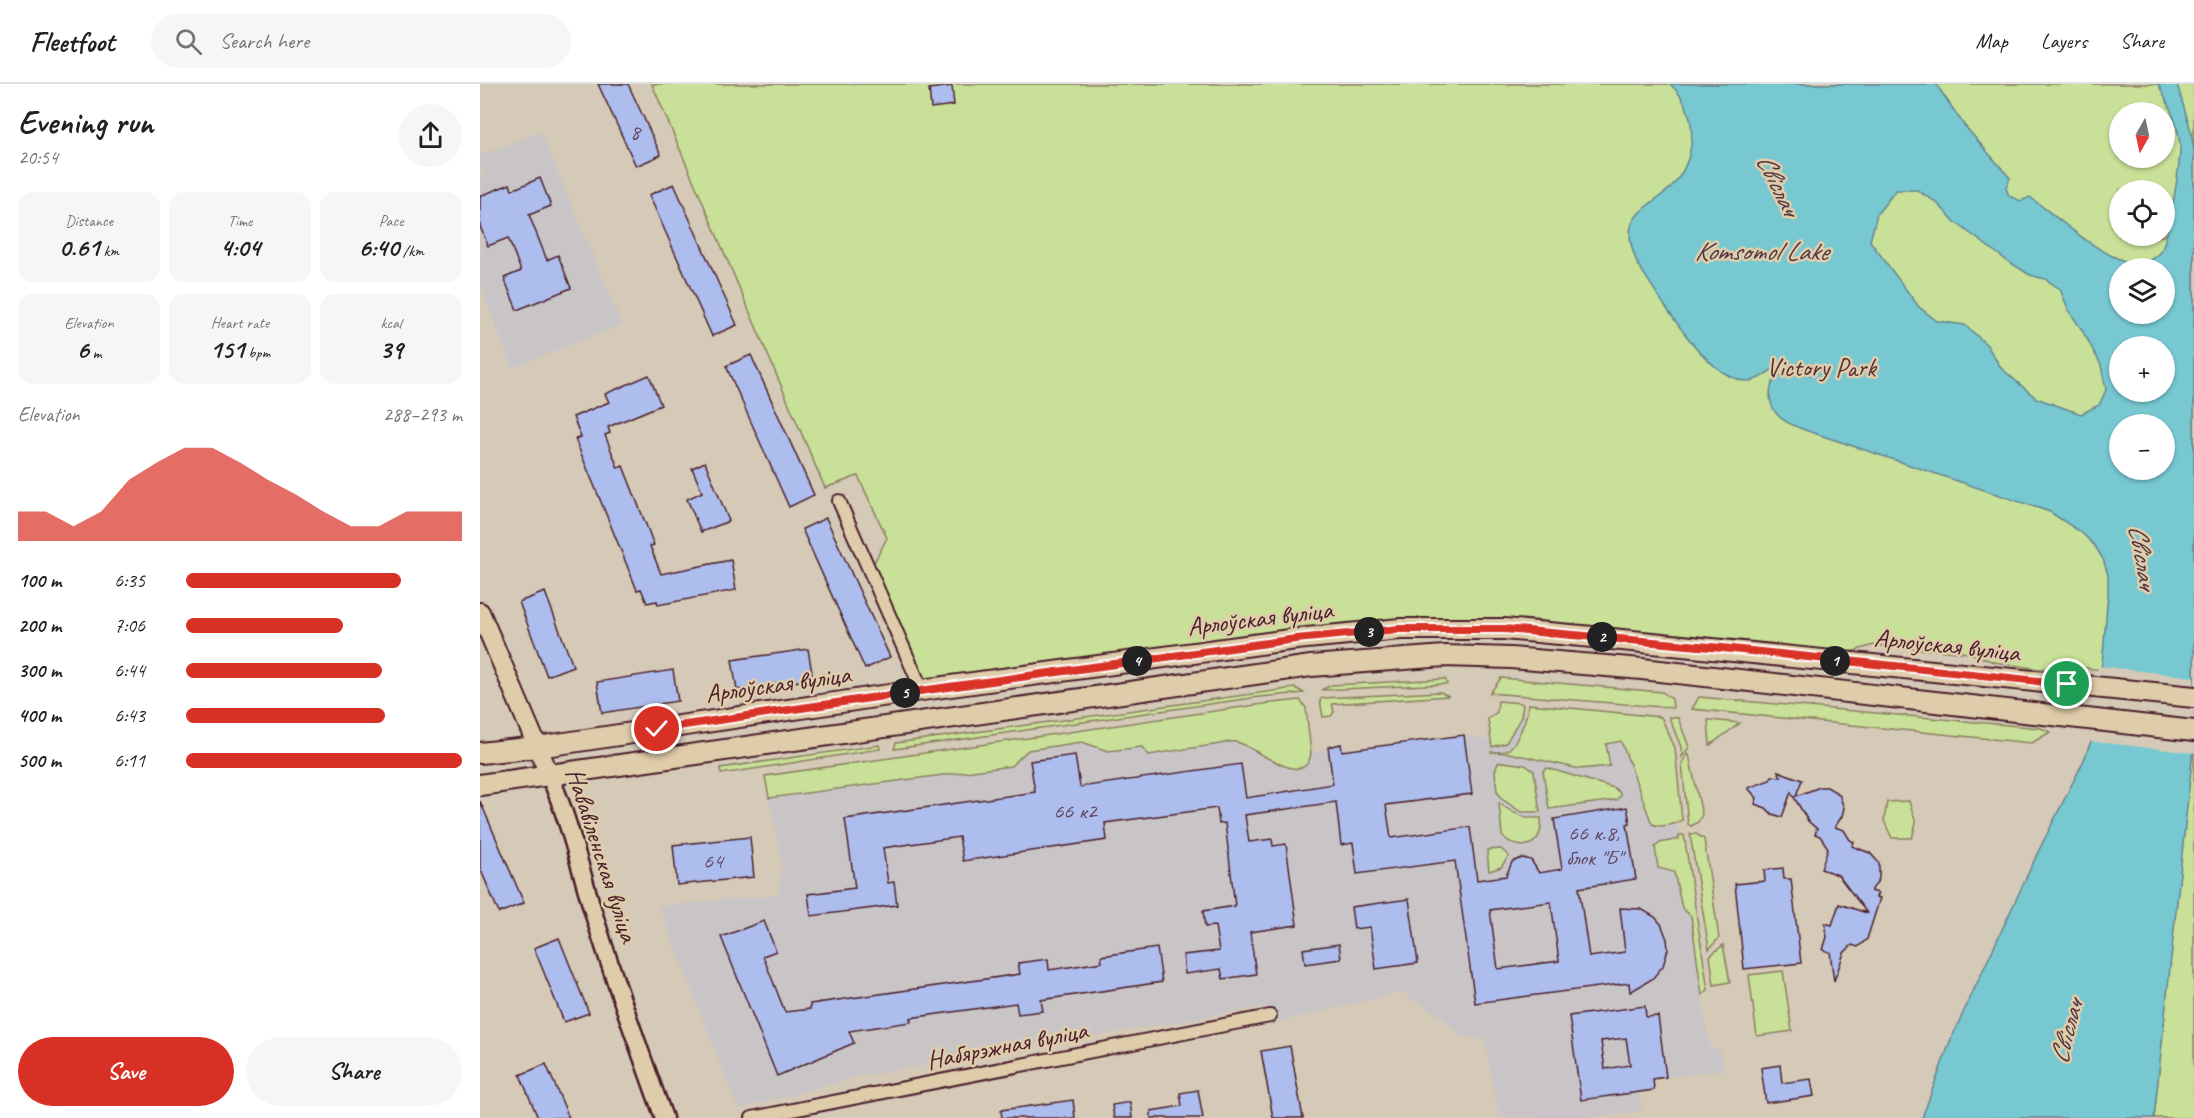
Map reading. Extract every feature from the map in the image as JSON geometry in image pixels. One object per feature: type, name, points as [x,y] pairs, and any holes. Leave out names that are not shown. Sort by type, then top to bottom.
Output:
[{"type":"main road","name":"Нававіленская вуліца","points":[[480,612],[549,774]]},
{"type":"main road","name":"Арлоўская вуліца","points":[[480,753],[538,747],[922,690],[1296,639],[1400,629],[1504,629],[2194,697]]},
{"type":"main road","points":[[1642,669],[1654,666],[1661,661],[1665,650],[1660,643]]},
{"type":"main road","name":"Арлоўская вуліца","points":[[480,785],[1311,666],[1446,656],[1511,658],[1642,669],[2194,731]]},
{"type":"street","points":[[839,501],[922,690]]},
{"type":"street","name":"Нававіленская вуліца","points":[[549,774],[563,806],[594,916],[664,1118]]},
{"type":"street","name":"Набярэжная вуліца","points":[[752,1118],[1270,1016]]},
{"type":"shaded area","points":[[541,132],[622,325],[512,368],[480,284],[480,179],[484,177],[480,167],[480,155]]},
{"type":"shaded area","points":[[1263,704],[1297,755],[1324,751],[1325,747],[1343,744],[1350,750],[1464,735],[1498,742],[1514,714],[1651,728],[1673,750],[1678,829],[1708,1039],[1711,1048],[1719,1048],[1723,1070],[1653,1079],[1654,1090],[1639,1092],[1642,1110],[1589,1118],[1499,1118],[1485,1040],[1459,1036],[1443,1018],[1401,992],[1271,1024],[1268,1006],[857,1077],[738,1109],[659,906],[778,895],[782,864],[765,776]]},
{"type":"green space","name":"Victory Park","points":[[652,84],[2194,84],[2194,681],[2069,666],[2039,669],[1994,662],[1970,653],[1874,645],[1847,653],[1470,619],[1373,621],[917,679],[870,570],[887,538],[858,476],[825,488]]},
{"type":"green space","points":[[1501,678],[1662,692],[1672,699],[1673,708],[1490,693]]},
{"type":"green space","points":[[1445,679],[1447,684],[1321,690],[1332,685]]},
{"type":"green space","points":[[1295,688],[1304,693],[1259,697],[894,749],[896,743]]},
{"type":"green space","points":[[1440,692],[1449,696],[1332,704],[1334,712],[1331,716],[1323,717],[1320,700],[1323,698]]},
{"type":"green space","points":[[1699,697],[2041,728],[2050,732],[2032,743],[1692,709]]},
{"type":"green space","points":[[1300,700],[1306,708],[1311,753],[1307,764],[1299,768],[1278,763],[1237,742],[1149,755],[1142,747],[1108,751],[1082,742],[1028,750],[1011,766],[769,798],[765,776],[1263,704]]},
{"type":"green space","points":[[1498,701],[1523,705],[1521,717],[1506,743],[1492,747],[1488,719],[1497,712]]},
{"type":"green space","points":[[1529,704],[1661,717],[1675,748],[1682,820],[1667,825],[1652,824],[1621,741],[1606,744],[1610,766],[1580,769],[1509,753],[1490,752],[1505,751],[1513,745],[1522,728]]},
{"type":"green space","points":[[1669,717],[1678,718],[1689,747],[1682,757],[1681,747]]},
{"type":"green space","points":[[1709,720],[1740,723],[1710,745]]},
{"type":"green space","points":[[879,745],[880,749],[721,774],[720,768]]},
{"type":"green space","points":[[2192,753],[2194,753],[2194,1118],[2154,1118]]},
{"type":"green space","points":[[1687,754],[1702,815],[1698,822],[1691,826],[1688,824],[1682,764]]},
{"type":"green space","points":[[1498,763],[1525,765],[1534,771],[1540,812],[1521,812],[1502,799],[1497,791],[1495,771]]},
{"type":"green space","points":[[1547,768],[1614,788],[1620,796],[1616,800],[1549,809],[1543,771]]},
{"type":"green space","points":[[1909,801],[1916,823],[1912,838],[1892,838],[1884,821],[1887,802]]},
{"type":"green space","points":[[1499,803],[1518,815],[1541,818],[1541,828],[1535,841],[1524,846],[1517,845],[1502,836]]},
{"type":"green space","points":[[1690,834],[1696,834],[1704,839],[1719,938],[1709,949]]},
{"type":"green space","points":[[1679,835],[1684,835],[1708,990],[1702,995],[1691,916],[1682,908],[1674,872],[1658,868],[1655,847],[1660,843],[1679,839]]},
{"type":"green space","points":[[1501,849],[1509,856],[1501,867],[1489,871],[1487,850]]},
{"type":"green space","points":[[1723,945],[1730,982],[1714,985],[1710,956]]},
{"type":"green space","points":[[1783,971],[1792,1031],[1757,1036],[1749,975]]},
{"type":"water","name":"Komsomol Lake","points":[[1670,84],[1936,84],[1964,125],[2010,178],[2006,188],[2009,196],[2021,201],[2030,197],[2078,235],[2117,258],[2109,258],[2109,324],[2175,324],[2175,258],[2154,258],[2160,253],[2163,246],[2175,246],[2175,186],[2180,145],[2175,121],[2175,102],[2167,102],[2158,84],[2177,84],[2191,131],[2194,151],[2194,741],[2154,1118],[1922,1118],[1951,1039],[2091,741],[2103,655],[2108,575],[2103,559],[2095,546],[2082,533],[2050,512],[1805,430],[1782,419],[1771,402],[1771,387],[1774,381],[1783,374],[1809,375],[1810,370],[1785,366],[1749,381],[1733,378],[1717,368],[1701,353],[1685,334],[1637,263],[1630,236],[1633,221],[1637,215],[1670,188],[1686,164],[1692,136],[1687,108],[1680,95]],"holes":[[[1896,190],[1917,190],[1936,202],[1955,222],[2006,260],[2030,275],[2045,279],[2060,289],[2069,311],[2101,365],[2106,390],[2099,405],[2081,414],[2036,398],[2001,368],[1987,345],[1965,325],[1937,321],[1919,307],[1870,241],[1877,214]]]},
{"type":"pier","points":[[2098,666],[2194,677],[2194,753],[2088,741]]},
{"type":"building","points":[[598,84],[628,84],[661,155],[636,166]]},
{"type":"building","points":[[952,86],[954,105],[931,108],[929,89]]},
{"type":"building","points":[[540,178],[551,206],[529,215],[547,260],[558,255],[571,288],[517,310],[504,278],[521,271],[508,238],[488,246],[480,226],[480,196],[510,184],[512,190]]},
{"type":"building","points":[[674,184],[737,325],[712,336],[649,195]]},
{"type":"building","points":[[751,355],[814,495],[789,507],[726,366]]},
{"type":"building","points":[[649,375],[661,405],[608,427],[610,433],[605,435],[618,468],[623,466],[654,545],[650,546],[661,574],[731,560],[736,590],[658,605],[657,601],[647,603],[641,589],[637,590],[575,439],[581,437],[573,417],[609,402],[605,394]]},
{"type":"building","points":[[705,462],[729,521],[701,532],[687,499],[702,492],[692,468]]},
{"type":"building","points":[[826,518],[890,657],[865,669],[802,529]]},
{"type":"building","points":[[545,592],[573,666],[547,676],[519,602]]},
{"type":"building","points":[[808,649],[813,679],[737,690],[732,660]]},
{"type":"building","points":[[673,670],[678,701],[602,713],[597,682]]},
{"type":"building","points":[[1464,735],[1472,794],[1386,805],[1391,838],[1470,827],[1477,880],[1506,876],[1512,862],[1522,858],[1531,860],[1539,873],[1562,869],[1554,819],[1627,807],[1630,823],[1627,824],[1636,879],[1579,888],[1589,957],[1625,952],[1620,908],[1641,909],[1655,917],[1661,924],[1667,939],[1668,949],[1663,966],[1652,979],[1630,992],[1629,983],[1475,1003],[1455,861],[1357,874],[1353,843],[1341,845],[1336,802],[1245,815],[1249,842],[1272,839],[1273,846],[1286,844],[1297,925],[1250,932],[1256,974],[1223,979],[1221,969],[1185,974],[1183,955],[1219,951],[1215,926],[1205,927],[1203,911],[1235,906],[1225,823],[1219,824],[1217,808],[1105,823],[1107,840],[963,861],[959,837],[883,848],[888,883],[894,882],[897,905],[811,916],[808,894],[855,888],[845,819],[1035,792],[1030,761],[1075,755],[1080,787],[1241,764],[1246,798],[1333,784],[1328,747],[1341,744],[1342,751]],"holes":[[[1551,902],[1559,961],[1498,969],[1490,910]]]},
{"type":"building","points":[[1778,771],[1802,780],[1796,796],[1820,787],[1827,787],[1839,794],[1844,808],[1835,827],[1844,830],[1854,842],[1852,846],[1870,853],[1879,863],[1879,879],[1871,891],[1878,893],[1876,897],[1880,898],[1867,939],[1858,947],[1852,945],[1844,953],[1834,981],[1830,952],[1823,950],[1827,937],[1825,923],[1832,925],[1839,904],[1867,913],[1838,875],[1821,869],[1828,848],[1820,836],[1815,834],[1817,829],[1808,821],[1791,792],[1782,817],[1755,804],[1757,798],[1748,788],[1770,780],[1772,776],[1781,777]]},
{"type":"building","points":[[480,801],[524,903],[499,913],[480,868]]},
{"type":"building","points":[[750,837],[754,877],[677,885],[673,845]]},
{"type":"building","points":[[1783,868],[1784,879],[1791,879],[1801,963],[1744,969],[1735,884],[1765,881],[1764,870]]},
{"type":"building","points":[[1409,899],[1418,963],[1376,969],[1370,927],[1354,929],[1351,907]]},
{"type":"building","points":[[764,921],[776,951],[763,956],[785,1012],[810,1009],[810,1004],[1020,974],[1018,963],[1048,959],[1049,970],[1102,962],[1101,956],[1157,948],[1162,982],[1041,1000],[1043,1011],[1018,1014],[1016,1003],[910,1018],[911,1022],[849,1031],[854,1043],[777,1076],[721,937]]},
{"type":"building","points":[[559,938],[589,1013],[564,1022],[534,948]]},
{"type":"building","points":[[1339,944],[1341,959],[1305,964],[1303,949]]},
{"type":"building","points":[[1645,1006],[1646,1017],[1658,1016],[1666,1077],[1653,1079],[1654,1090],[1581,1100],[1569,1016]],"holes":[[[1626,1038],[1630,1065],[1605,1069],[1601,1041]]]},
{"type":"building","points":[[1290,1046],[1303,1118],[1273,1118],[1261,1051]]},
{"type":"building","points":[[546,1064],[569,1118],[538,1118],[520,1075]]},
{"type":"building","points":[[1780,1065],[1782,1083],[1811,1079],[1814,1096],[1766,1103],[1761,1068]]},
{"type":"building","points":[[1198,1090],[1203,1118],[1151,1118],[1151,1111],[1182,1106],[1180,1093]]},
{"type":"building","points":[[1073,1100],[1075,1118],[1002,1118],[1001,1110]]},
{"type":"building","points":[[1130,1102],[1132,1118],[1114,1118],[1112,1105]]},
{"type":"route","points":[[657,729],[1296,639],[1400,629],[1504,629],[1722,648],[2067,684]]},
{"type":"water label","name":"Свіслач","points":[[1778,184]]},
{"type":"water label","name":"Свіслач","points":[[2143,556]]},
{"type":"water label","name":"Свіслач","points":[[2066,1032]]}]
